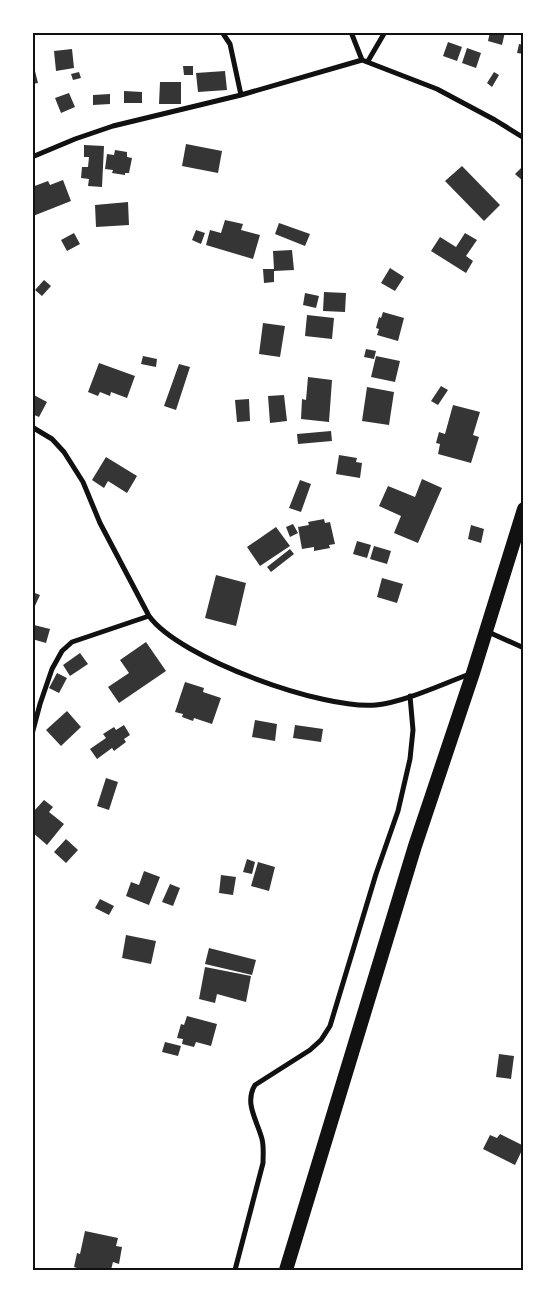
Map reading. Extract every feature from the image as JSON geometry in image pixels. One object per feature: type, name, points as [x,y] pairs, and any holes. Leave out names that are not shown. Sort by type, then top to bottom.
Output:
[{"type":"highway","points":[[286,1270],[414,846],[486,631],[524,509]]},
{"type":"street","points":[[222,32],[230,44],[241,95]]},
{"type":"street","points":[[351,32],[365,61]]},
{"type":"street","points":[[365,61],[385,32]]},
{"type":"street","points":[[32,157],[74,139],[113,126],[241,95],[365,61],[437,90],[495,120],[524,138]]},
{"type":"street","points":[[32,427],[52,440],[64,452],[83,482],[100,523],[157,627],[217,664],[280,688],[348,705],[377,705],[410,696],[472,673]]},
{"type":"street","points":[[32,734],[49,678],[62,651],[72,642],[150,616]]},
{"type":"street","points":[[486,631],[524,648]]},
{"type":"street","points":[[235,1270],[263,1163],[262,1139],[250,1102],[251,1091],[255,1085],[310,1050],[321,1040],[330,1026],[402,794],[412,740],[410,696]]},
{"type":"building","points":[[490,32],[505,32],[502,45],[488,41]]},
{"type":"building","points":[[448,42],[462,47],[457,61],[443,56]]},
{"type":"building","points":[[519,44],[524,45],[524,54],[517,53]]},
{"type":"building","points":[[467,48],[481,53],[476,68],[462,63]]},
{"type":"building","points":[[72,49],[74,68],[56,71],[54,51]]},
{"type":"building","points":[[32,59],[38,83],[32,84]]},
{"type":"building","points":[[183,66],[193,66],[193,75],[184,75]]},
{"type":"building","points":[[225,71],[227,90],[198,92],[196,73]]},
{"type":"building","points":[[79,72],[81,78],[73,80],[71,74]]},
{"type":"building","points":[[494,72],[499,75],[492,87],[487,83]]},
{"type":"building","points":[[160,82],[181,82],[181,104],[159,104]]},
{"type":"building","points":[[124,91],[142,92],[142,103],[124,103]]},
{"type":"building","points":[[69,93],[75,107],[61,113],[55,98]]},
{"type":"building","points":[[110,94],[110,104],[93,105],[93,95]]},
{"type":"building","points":[[186,144],[222,151],[218,173],[182,166]]},
{"type":"building","points":[[84,145],[104,146],[102,187],[88,186],[89,179],[81,178],[82,167],[88,167],[89,157],[84,157]]},
{"type":"building","points":[[115,150],[127,152],[127,157],[132,158],[129,173],[125,173],[125,175],[112,173],[113,170],[105,169],[107,154],[114,155]]},
{"type":"building","points":[[524,165],[524,182],[515,174]]},
{"type":"building","points":[[462,166],[500,205],[484,221],[445,181]]},
{"type":"building","points":[[63,180],[71,201],[33,216],[32,187],[48,181],[50,185]]},
{"type":"building","points":[[128,202],[129,225],[96,227],[95,205]]},
{"type":"building","points":[[225,220],[243,224],[241,230],[260,235],[253,259],[206,245],[210,230],[221,233]]},
{"type":"building","points":[[279,223],[310,234],[305,246],[275,234]]},
{"type":"building","points":[[196,230],[205,233],[201,244],[192,240]]},
{"type":"building","points":[[74,233],[80,244],[67,251],[61,240]]},
{"type":"building","points":[[465,233],[477,240],[466,256],[473,261],[466,273],[431,251],[440,237],[456,247]]},
{"type":"building","points":[[292,250],[294,270],[274,271],[274,282],[264,283],[263,269],[274,269],[273,251]]},
{"type":"building","points":[[390,268],[404,277],[395,291],[381,283]]},
{"type":"building","points":[[44,280],[51,286],[42,296],[35,290]]},
{"type":"building","points":[[324,292],[346,293],[345,312],[323,311]]},
{"type":"building","points":[[305,293],[319,296],[316,308],[303,305]]},
{"type":"building","points":[[383,312],[404,318],[398,341],[377,335],[379,329],[376,328],[379,317],[381,318]]},
{"type":"building","points":[[307,315],[334,318],[332,339],[305,336]]},
{"type":"building","points":[[263,323],[285,326],[280,357],[259,354]]},
{"type":"building","points":[[366,349],[376,351],[374,359],[364,357]]},
{"type":"building","points":[[143,356],[157,359],[156,367],[141,364]]},
{"type":"building","points":[[376,356],[400,361],[395,382],[371,377]]},
{"type":"building","points":[[99,363],[135,376],[127,398],[111,392],[110,396],[100,392],[98,396],[88,392]]},
{"type":"building","points":[[179,364],[190,367],[176,410],[164,406]]},
{"type":"building","points":[[308,377],[332,380],[329,422],[301,419],[302,399],[306,400]]},
{"type":"building","points":[[441,386],[448,390],[438,405],[431,401]]},
{"type":"building","points":[[367,387],[394,392],[389,425],[362,421]]},
{"type":"building","points":[[32,394],[47,402],[39,417],[32,414]]},
{"type":"building","points":[[284,395],[287,421],[270,423],[268,396]]},
{"type":"building","points":[[249,399],[250,421],[237,422],[235,400]]},
{"type":"building","points":[[453,405],[480,412],[473,435],[479,437],[471,463],[438,454],[440,444],[436,443],[439,432],[445,434]]},
{"type":"building","points":[[331,431],[332,441],[298,444],[297,434]]},
{"type":"building","points":[[339,455],[357,458],[356,462],[362,463],[360,478],[336,474]]},
{"type":"building","points":[[106,457],[137,476],[127,493],[108,481],[104,488],[92,480]]},
{"type":"building","points":[[422,479],[442,488],[418,543],[394,533],[401,516],[379,506],[388,486],[415,497]]},
{"type":"building","points":[[300,480],[311,484],[301,512],[289,508]]},
{"type":"building","points":[[324,519],[325,523],[330,522],[335,544],[329,545],[330,548],[314,551],[314,547],[302,549],[298,527],[309,525],[308,522]]},
{"type":"building","points":[[293,524],[298,533],[290,537],[286,527]]},
{"type":"building","points":[[471,525],[484,529],[481,543],[468,539]]},
{"type":"building","points":[[276,527],[290,546],[260,566],[247,547]]},
{"type":"building","points":[[357,541],[371,545],[367,558],[353,554]]},
{"type":"building","points":[[374,546],[391,551],[387,564],[370,559]]},
{"type":"building","points":[[290,549],[294,554],[271,572],[267,567]]},
{"type":"building","points":[[216,575],[246,583],[236,626],[205,618]]},
{"type":"building","points":[[382,578],[403,584],[397,603],[377,597]]},
{"type":"building","points":[[32,592],[40,595],[34,608],[32,607]]},
{"type":"building","points":[[34,625],[50,629],[46,643],[32,639]]},
{"type":"building","points":[[146,642],[166,671],[119,703],[108,687],[129,673],[120,660]]},
{"type":"building","points":[[80,653],[88,664],[70,676],[63,665]]},
{"type":"building","points":[[57,673],[67,678],[59,693],[49,688]]},
{"type":"building","points":[[185,682],[204,688],[203,692],[221,698],[212,724],[194,718],[193,721],[182,717],[183,714],[175,712]]},
{"type":"building","points":[[67,711],[81,727],[61,746],[46,730]]},
{"type":"building","points":[[255,720],[277,724],[275,741],[252,737]]},
{"type":"building","points":[[124,725],[130,735],[124,739],[126,742],[114,751],[112,748],[97,759],[90,749],[106,738],[103,734],[114,727],[116,730]]},
{"type":"building","points":[[295,725],[323,729],[321,742],[293,738]]},
{"type":"building","points":[[106,778],[118,782],[109,810],[97,806]]},
{"type":"building","points":[[44,800],[53,807],[49,812],[64,824],[47,845],[32,832],[32,810],[34,811]]},
{"type":"building","points":[[66,839],[78,850],[66,863],[54,852]]},
{"type":"building","points":[[247,859],[255,862],[252,874],[243,872]]},
{"type":"building","points":[[258,862],[275,867],[269,891],[251,886]]},
{"type":"building","points":[[144,871],[160,877],[149,905],[126,896],[131,882],[139,885]]},
{"type":"building","points":[[221,875],[236,877],[233,895],[219,893]]},
{"type":"building","points":[[170,884],[180,888],[173,906],[162,902]]},
{"type":"building","points":[[100,899],[114,906],[109,915],[95,908]]},
{"type":"building","points":[[126,935],[156,941],[151,964],[122,958]]},
{"type":"building","points":[[209,948],[256,960],[252,975],[205,964]]},
{"type":"building","points":[[205,967],[251,976],[246,1002],[217,994],[215,1003],[199,999]]},
{"type":"building","points":[[187,1016],[217,1024],[211,1046],[196,1042],[194,1047],[182,1044],[183,1039],[177,1038],[181,1024],[184,1025]]},
{"type":"building","points":[[165,1042],[181,1046],[178,1056],[162,1052]]},
{"type":"building","points":[[499,1054],[514,1056],[511,1079],[496,1077]]},
{"type":"building","points":[[500,1134],[524,1146],[515,1165],[483,1149],[490,1135],[497,1138]]},
{"type":"building","points":[[85,1231],[118,1238],[116,1246],[122,1247],[119,1264],[113,1262],[111,1270],[77,1270],[74,1267],[77,1253],[80,1254]]}]
